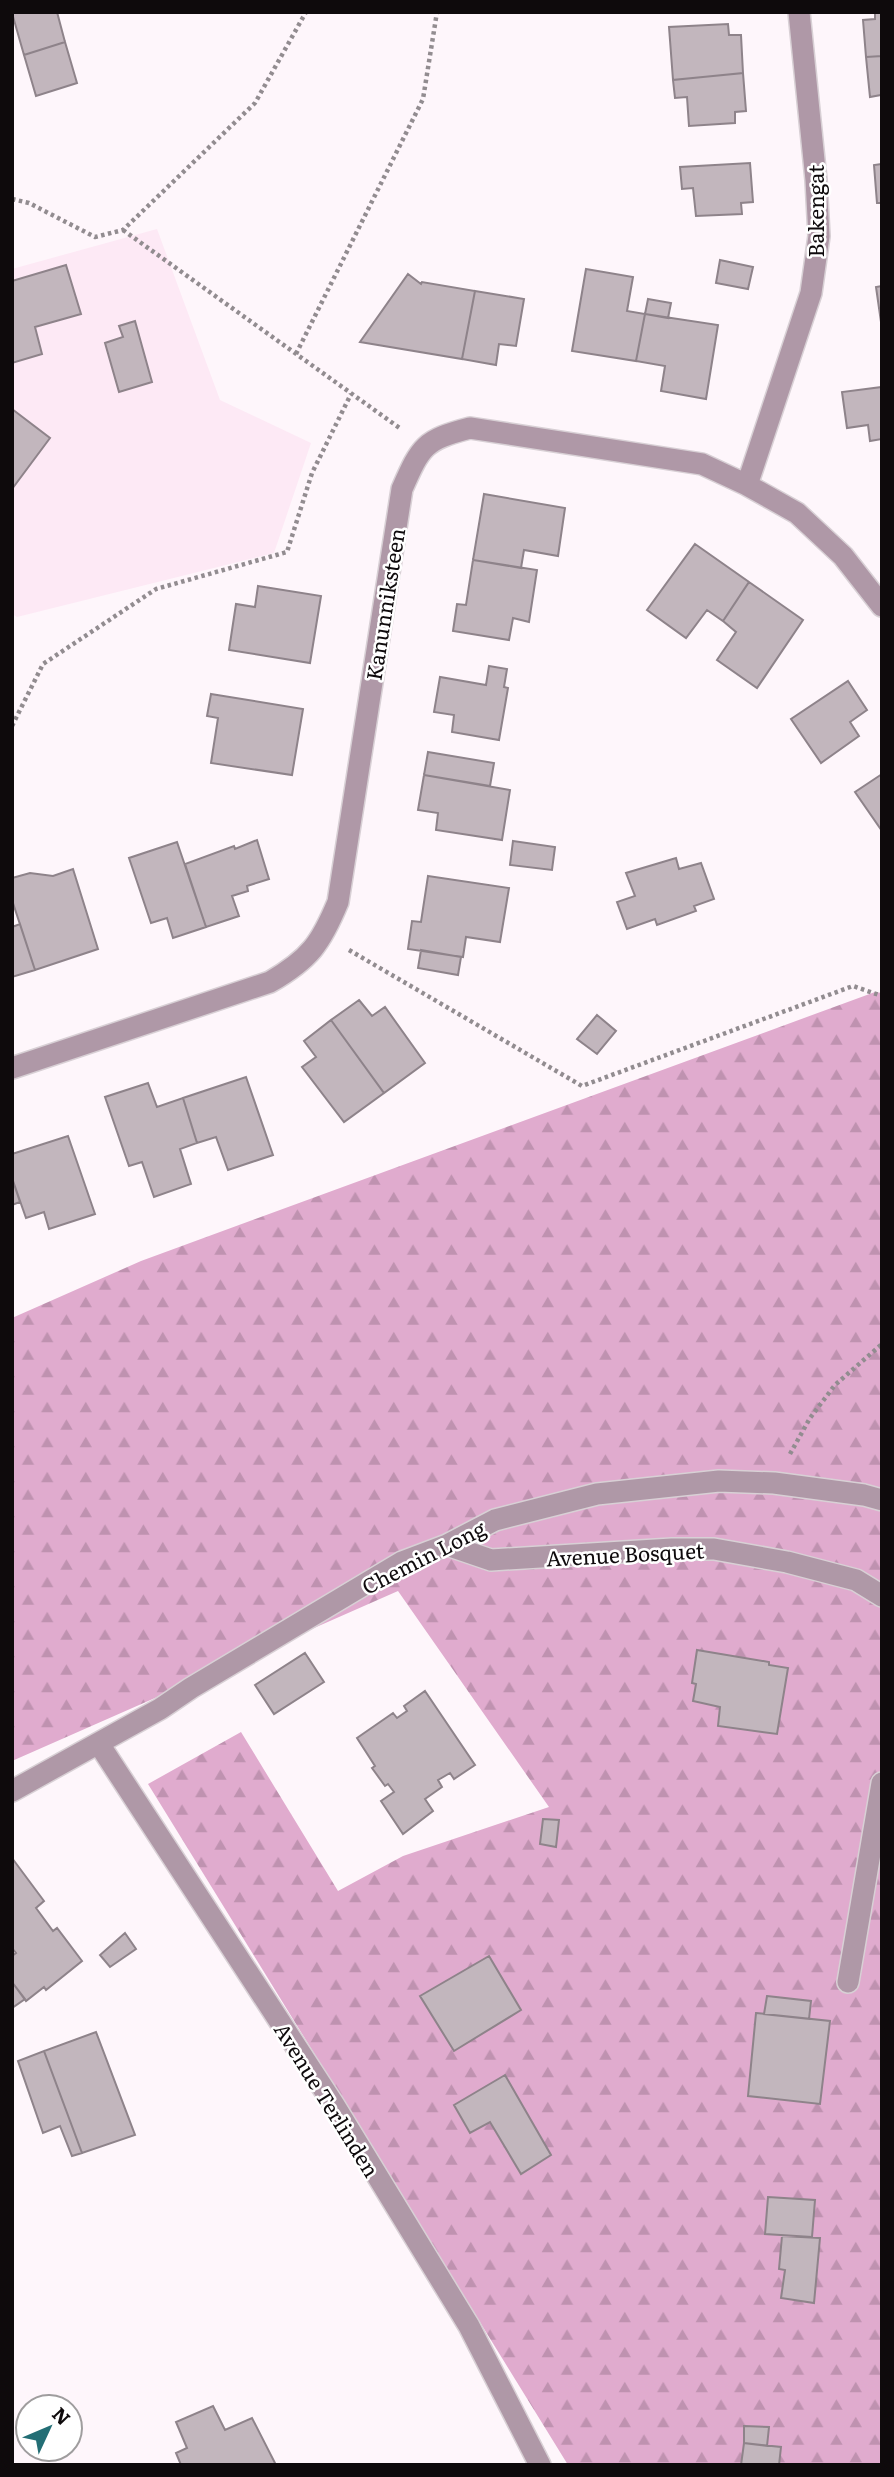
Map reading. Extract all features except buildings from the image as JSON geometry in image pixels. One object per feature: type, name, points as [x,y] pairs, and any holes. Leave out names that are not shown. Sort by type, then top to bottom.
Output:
[{"type":"street","name":"Bakengat","points":[[747,485],[811,293],[819,236],[799,12]]},
{"type":"street","points":[[426,447],[438,437],[470,428],[702,464],[797,513],[843,556],[882,606]]},
{"type":"street","name":"Kanunniksteen","points":[[12,1068],[270,982],[296,967],[324,936],[338,902],[402,489],[416,457],[426,447]]},
{"type":"street","name":"Chemin Long","points":[[12,1791],[160,1709],[402,1562],[447,1545],[495,1520],[597,1494],[719,1481],[775,1483],[864,1495],[882,1500]]},
{"type":"street","name":"Avenue Bosquet","points":[[447,1545],[491,1560],[671,1549],[714,1549],[787,1562],[856,1580],[882,1596]]},
{"type":"street","name":"Avenue Terlinden","points":[[99,1744],[334,2105],[469,2326],[540,2465]]},
{"type":"street","points":[[848,1982],[882,1783]]},
{"type":"path","points":[[12,199],[29,204],[95,237],[123,230],[255,103],[306,12]]},
{"type":"path","points":[[296,354],[423,99],[436,12]]},
{"type":"path","points":[[123,230],[426,447]]},
{"type":"path","points":[[12,726],[43,664],[156,589],[287,552],[312,473],[351,394]]},
{"type":"path","points":[[324,936],[582,1086],[853,986],[882,996]]},
{"type":"path","points":[[775,1483],[810,1418],[835,1385],[880,1346]]},
{"type":"shaded area","points":[[157,229],[220,400],[311,443],[274,553],[17,617],[12,614],[12,269]]},
{"type":"green space","points":[[875,992],[882,993],[882,2465],[568,2465],[148,1784],[241,1732],[338,1891],[403,1856],[549,1807],[398,1591],[12,1761],[12,1318],[141,1261]]}]
